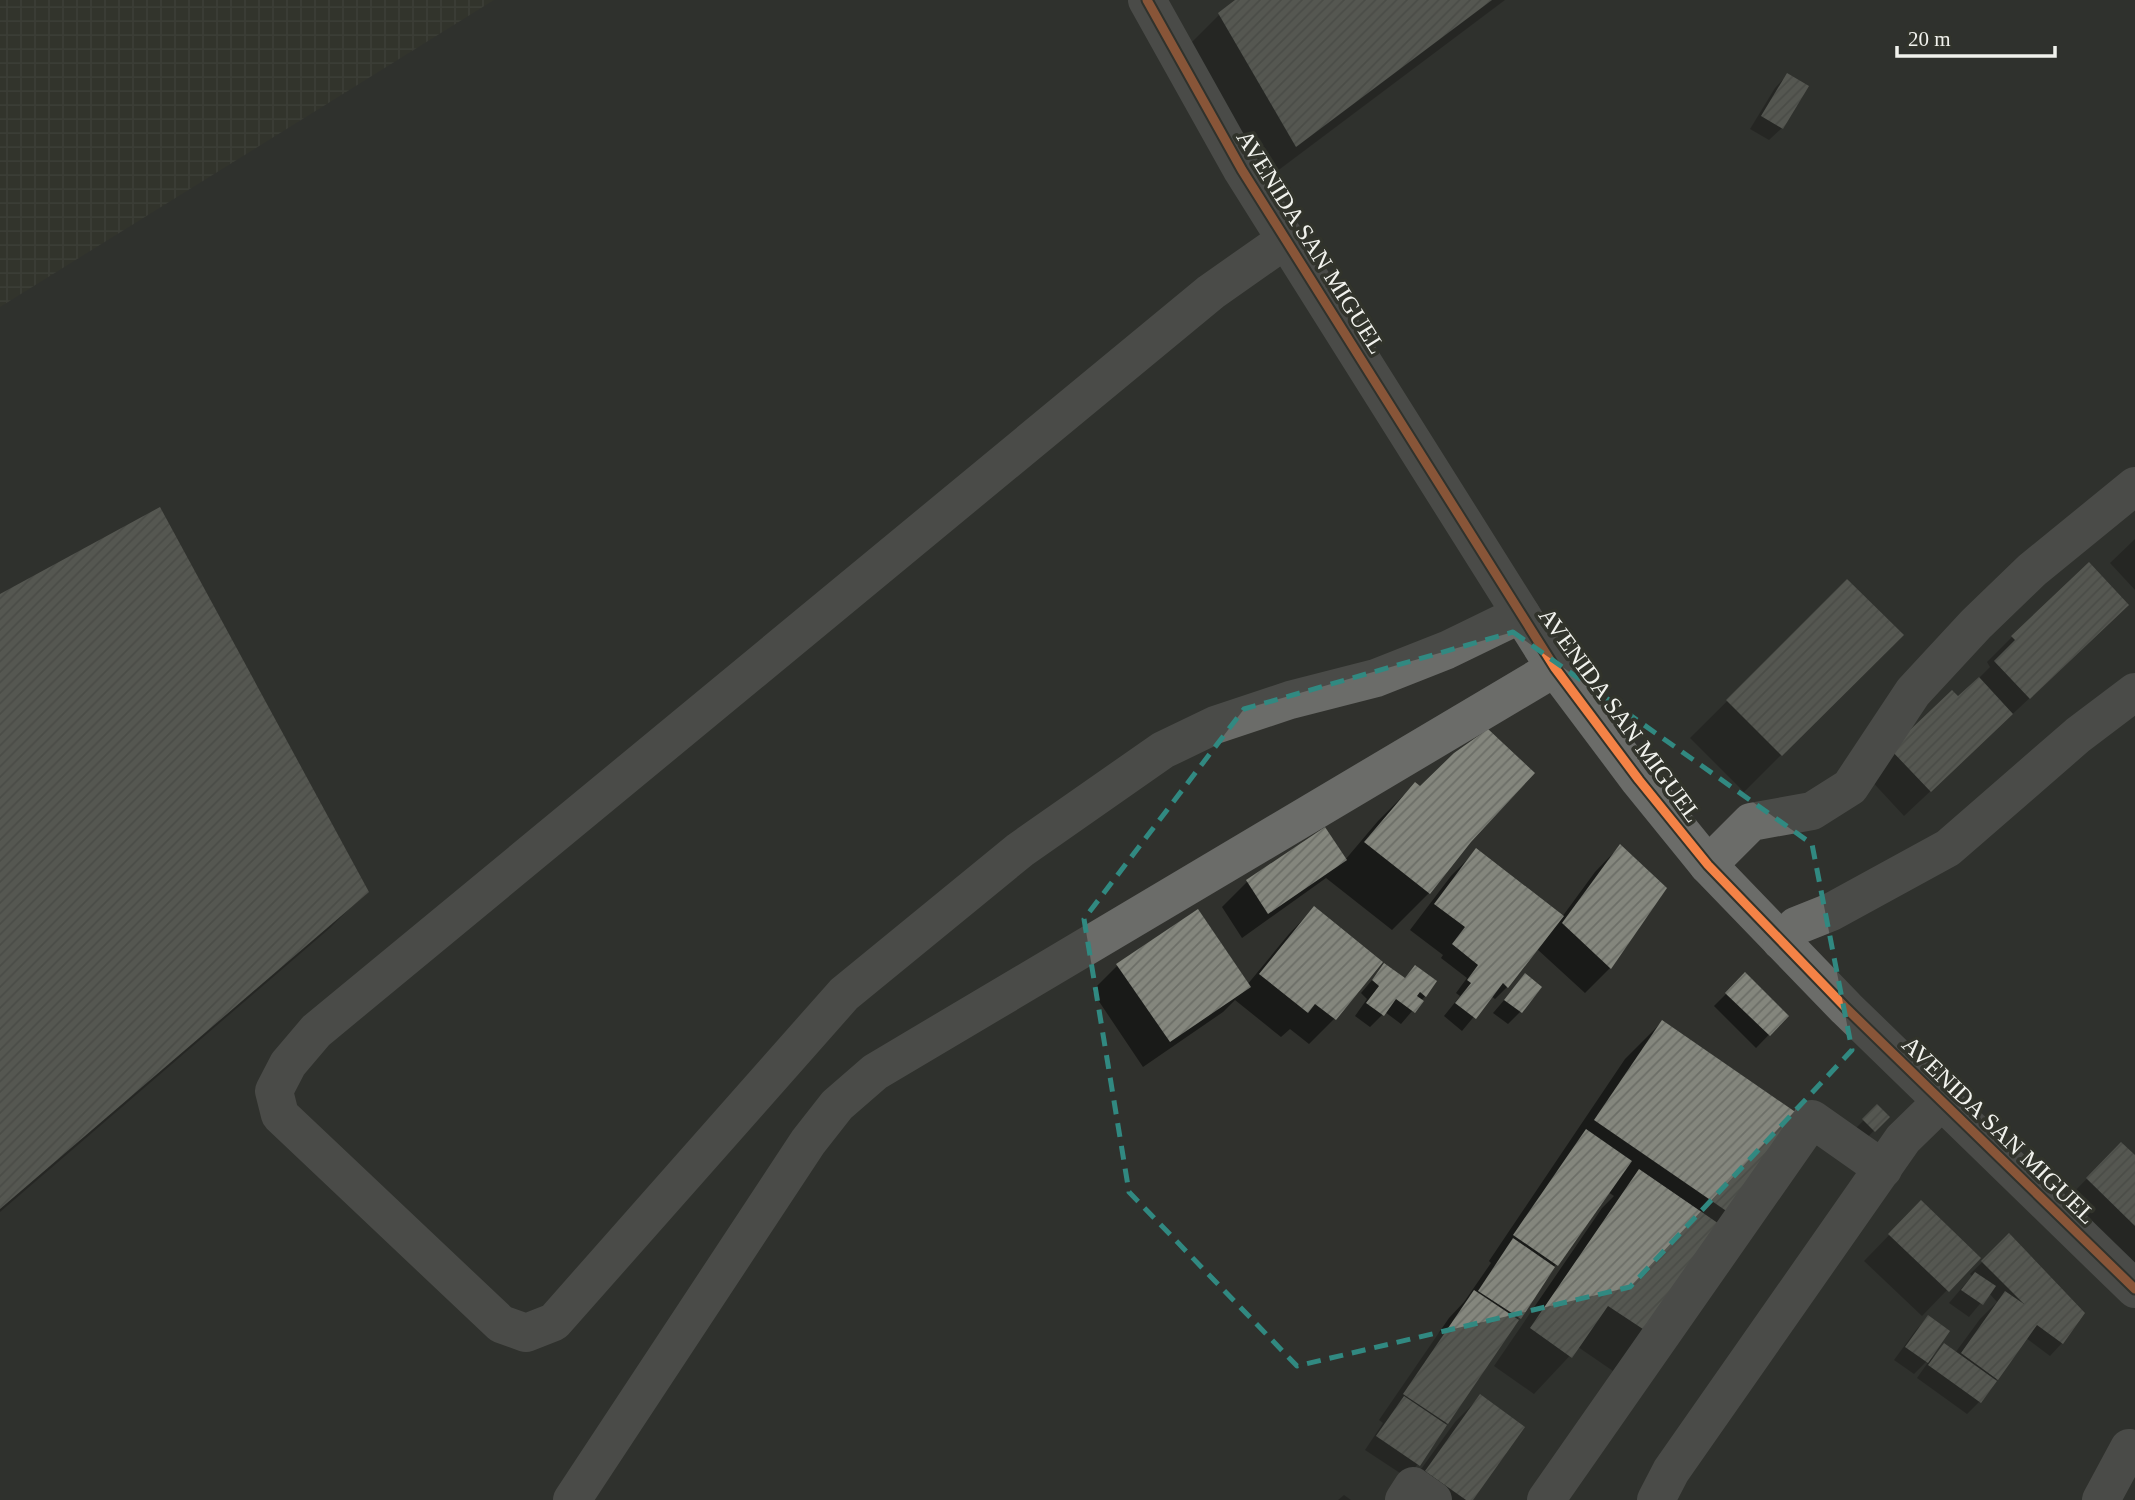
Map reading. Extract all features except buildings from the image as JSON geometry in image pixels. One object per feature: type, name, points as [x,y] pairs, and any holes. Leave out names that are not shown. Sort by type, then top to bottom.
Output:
[{"type":"street","name":"AVENIDA SAN MIGUEL","points":[[1147,0],[1242,170],[1285,240],[1555,668],[1639,780],[1709,865],[1846,1008],[2135,1289]]},
{"type":"street","points":[[1285,240],[1211,292],[316,1031],[288,1064],[274,1091],[280,1115],[501,1324],[526,1333],[554,1322],[844,994],[1020,850],[1163,750],[1205,730],[1290,699],[1376,678],[1447,650],[1521,614]]},
{"type":"street","points":[[1709,865],[1751,822],[1812,811],[1850,787],[1913,692],[1976,624],[2032,570],[2135,486]]},
{"type":"street","points":[[572,1500],[807,1142],[837,1105],[875,1072],[1555,668]]},
{"type":"street","points":[[1781,941],[1796,926],[1832,912],[1948,848],[2078,735],[2135,692]]},
{"type":"street","points":[[1656,1500],[1671,1471],[1903,1139],[1942,1101]]},
{"type":"street","points":[[1546,1500],[1812,1119],[1882,1169]]},
{"type":"street","points":[[2101,1500],[2129,1448]]},
{"type":"street","points":[[1404,1500],[1413,1486],[1433,1500]]},
{"type":"highlighted area","points":[[1513,632],[1812,844],[1852,1050],[1630,1287],[1297,1366],[1129,1192],[1084,919],[1244,709]]},
{"type":"shaded area","points":[[0,0],[494,0],[0,307]]},
{"type":"cycle path","points":[[1147,0],[1242,170],[1555,668],[1639,780],[1708,865],[1846,1008],[2135,1289]]}]
